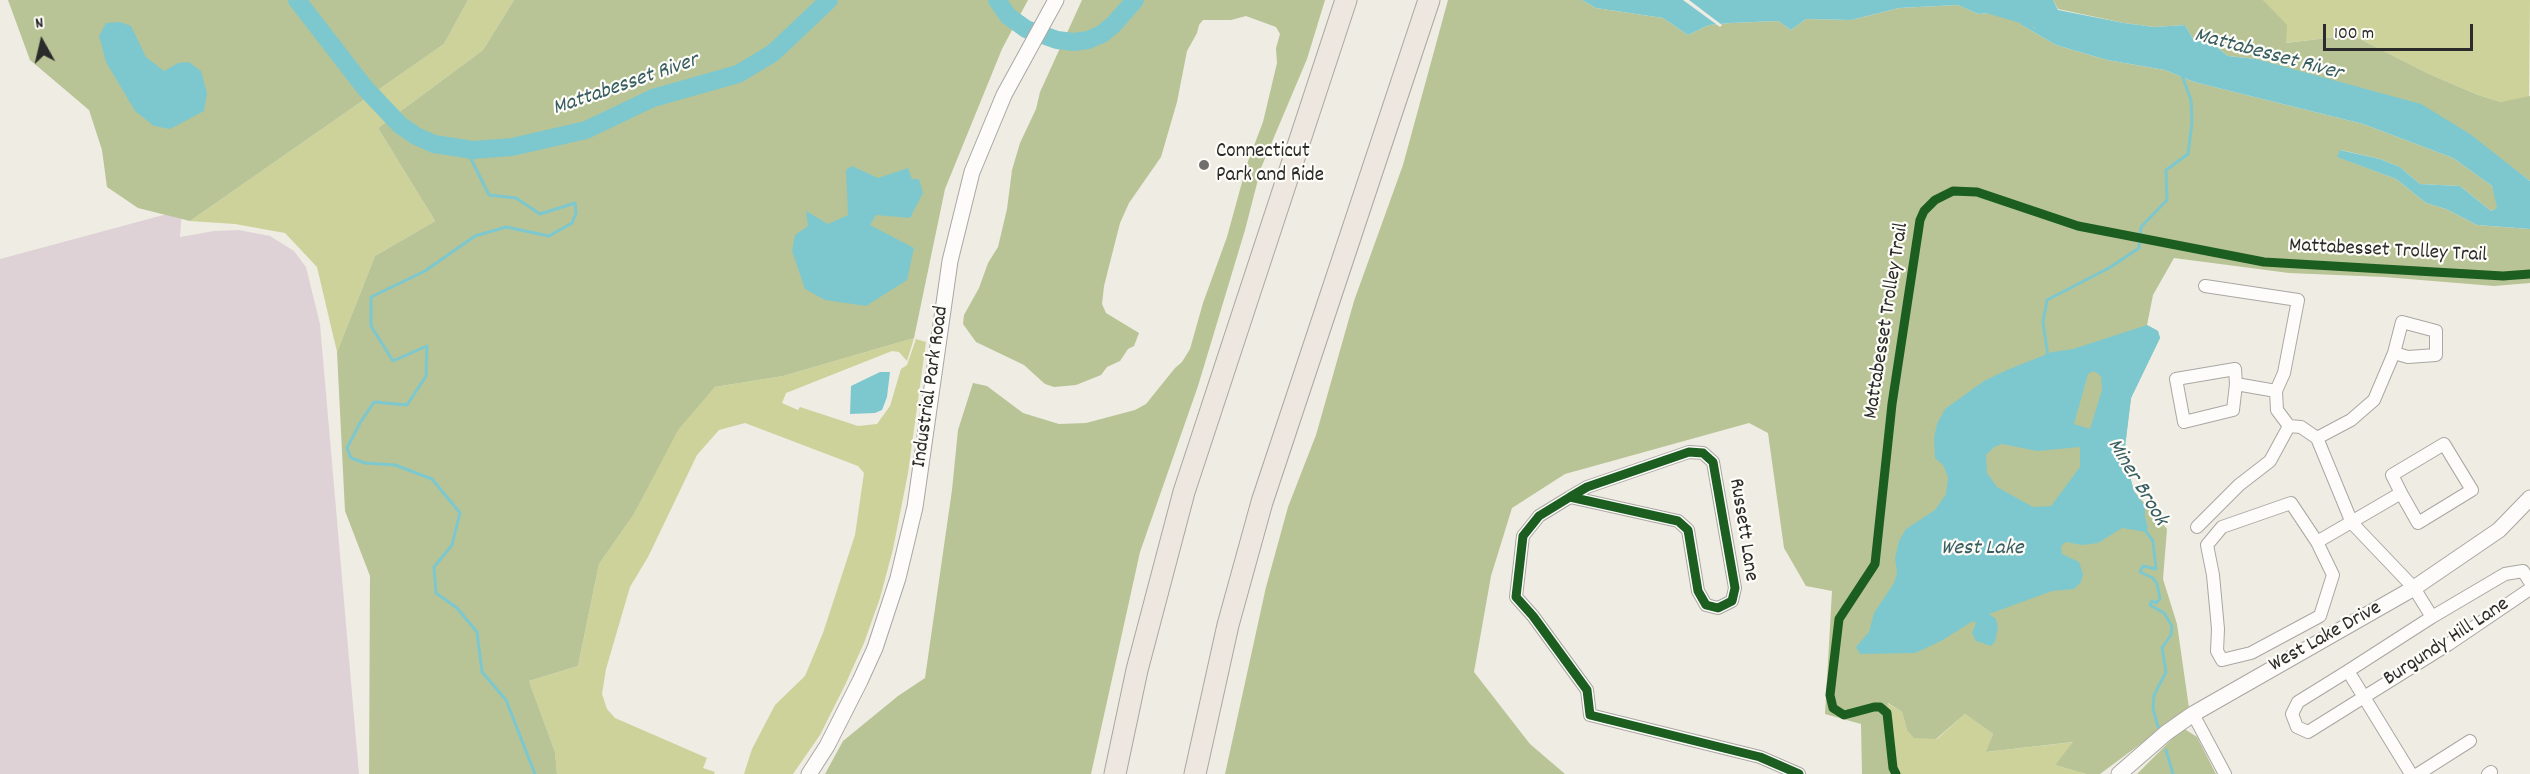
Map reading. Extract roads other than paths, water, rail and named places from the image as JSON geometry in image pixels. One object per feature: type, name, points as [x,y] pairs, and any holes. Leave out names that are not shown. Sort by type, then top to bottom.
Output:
[{"type":"highway","points":[[1115,774],[1137,670],[1184,492],[1346,0]]},
{"type":"highway","points":[[1195,774],[1228,625],[1262,502],[1429,0]]},
{"type":"street","name":"Industrial Park Road","points":[[809,774],[836,730],[875,648],[898,578],[915,507],[948,273],[959,215],[979,153],[1022,61],[1056,0]]},
{"type":"street","points":[[2205,286],[2298,300],[2284,373],[2276,391],[2277,410],[2289,426],[2301,427],[2317,438],[2352,523]]},
{"type":"street","points":[[2317,438],[2351,420],[2374,400],[2394,353]]},
{"type":"street","points":[[2235,369],[2236,384],[2233,410],[2184,422],[2176,380],[2235,369]]},
{"type":"street","points":[[2236,384],[2276,391]]},
{"type":"street","points":[[2197,527],[2239,485],[2270,461],[2289,426]]},
{"type":"street","points":[[2445,444],[2472,490],[2418,523],[2401,493],[2392,476],[2445,444]]},
{"type":"street","name":"Russett Lane","points":[[1570,497],[1678,521],[1688,530],[1698,591],[1706,605],[1718,608],[1732,601],[1735,588],[1713,462],[1702,453],[1689,452],[1587,487],[1570,497],[1539,516],[1523,536],[1516,597],[1533,616],[1587,690],[1590,715],[1760,757],[1799,774]]},
{"type":"street","points":[[2317,542],[2401,493]]},
{"type":"street","name":"West Lake Drive","points":[[2119,774],[2166,733],[2193,714],[2414,588],[2499,530],[2530,498]]},
{"type":"street","points":[[2291,503],[2317,542],[2333,575],[2320,616],[2251,653],[2222,660],[2217,651],[2218,629],[2215,597],[2206,545],[2222,527],[2291,503]]},
{"type":"street","name":"Burgundy Hill Lane","points":[[2352,523],[2414,588],[2432,617]]},
{"type":"street","name":"Burgundy Hill Lane","points":[[2530,582],[2523,571],[2505,574],[2432,617],[2298,702],[2292,714],[2297,727],[2308,732],[2449,644],[2530,589]]},
{"type":"street","name":"Burgundy Hill Lane","points":[[2348,671],[2411,774]]},
{"type":"street","points":[[2193,714],[2225,774]]},
{"type":"street","points":[[2418,774],[2470,741]]},
{"type":"water","points":[[1582,0],[2053,0],[2058,10],[2124,23],[2154,27],[2185,25],[2193,39],[2202,36],[2228,56],[2256,59],[2421,104],[2470,134],[2530,181],[2530,229],[2477,225],[2446,209],[2426,203],[2396,179],[2337,157],[2340,150],[2380,159],[2400,167],[2420,184],[2460,186],[2491,211],[2497,208],[2492,186],[2453,158],[2363,124],[2194,82],[2165,70],[2107,60],[2056,45],[2020,24],[2022,20],[2034,28],[2038,21],[2027,14],[2015,11],[1978,14],[1958,5],[1899,8],[1851,20],[1806,19],[1791,30],[1778,21],[1731,23],[1709,25],[1688,35],[1663,18],[1596,8]]},
{"type":"water","points":[[120,22],[131,26],[146,57],[164,71],[178,63],[189,62],[201,71],[207,93],[204,111],[170,129],[154,126],[135,111],[106,62],[99,36],[106,23]]},
{"type":"water","points":[[852,166],[878,178],[908,168],[912,179],[919,179],[923,193],[910,218],[876,215],[870,225],[914,248],[907,280],[866,306],[825,300],[805,289],[792,251],[795,235],[808,226],[806,211],[828,224],[848,215],[846,170]]},
{"type":"water","name":"West Lake","points":[[2147,325],[2158,331],[2160,338],[2131,398],[2124,455],[2134,491],[2145,506],[2148,528],[2146,532],[2122,528],[2098,543],[2082,545],[2066,542],[2061,546],[2062,554],[2079,562],[2083,574],[2081,582],[2074,589],[2052,591],[1989,614],[1996,619],[1998,627],[1995,642],[1991,646],[1976,641],[1972,633],[1976,623],[1973,621],[1941,641],[1915,653],[1860,654],[1856,647],[1869,632],[1874,613],[1894,583],[1897,573],[1895,558],[1899,541],[1906,529],[1935,510],[1946,494],[1948,477],[1943,465],[1935,458],[1934,438],[1937,424],[1945,409],[1984,381],[2007,370],[2052,352],[2073,349]],"holes":[[[2094,371],[2101,376],[2102,390],[2090,429],[2074,424],[2088,374]],[[2002,444],[2037,451],[2080,447],[2080,467],[2051,506],[2033,507],[1997,487],[1987,473],[1986,455],[1994,447]]]},
{"type":"water","points":[[880,372],[890,372],[887,397],[882,410],[875,413],[850,414],[851,386]]},
{"type":"waterway","name":"Mattabesset River","points":[[297,0],[365,88],[400,125],[434,144],[473,150],[512,147],[586,130],[653,98],[738,74],[773,53],[829,0]]},
{"type":"waterway","name":"Mattabesset River","points":[[997,0],[1008,16],[1026,29],[1057,40],[1074,42],[1088,40],[1102,34],[1135,0]]},
{"type":"waterway","name":"Mattabesset River","points":[[1974,0],[2056,24]]},
{"type":"waterway","name":"Miner Brook","points":[[2048,357],[2043,322],[2047,300],[2109,268],[2139,248],[2141,227],[2167,200],[2166,170],[2188,154],[2192,123],[2191,100],[2181,73]]},
{"type":"waterway","points":[[466,149],[489,195],[516,198],[540,214],[575,203],[576,213],[572,223],[549,236],[506,227],[475,236],[425,271],[371,297],[371,326],[393,361],[427,346],[426,376],[407,405],[374,402],[347,448],[351,458],[365,463],[395,465],[432,479],[460,513],[452,545],[434,567],[436,593],[457,608],[477,632],[482,672],[506,700],[535,774]]},
{"type":"waterway","name":"Miner Brook","points":[[2144,529],[2153,541],[2156,569],[2143,566],[2140,572],[2153,578],[2157,584],[2160,599],[2156,603],[2152,601],[2150,605],[2164,613],[2172,626],[2171,635],[2162,648],[2166,672],[2154,695],[2153,708],[2158,727]]},
{"type":"waterway","name":"Miner Brook","points":[[2166,750],[2173,774]]},
{"type":"place","name":"Connecticut Park and Ride","points":[[1204,165]]}]
